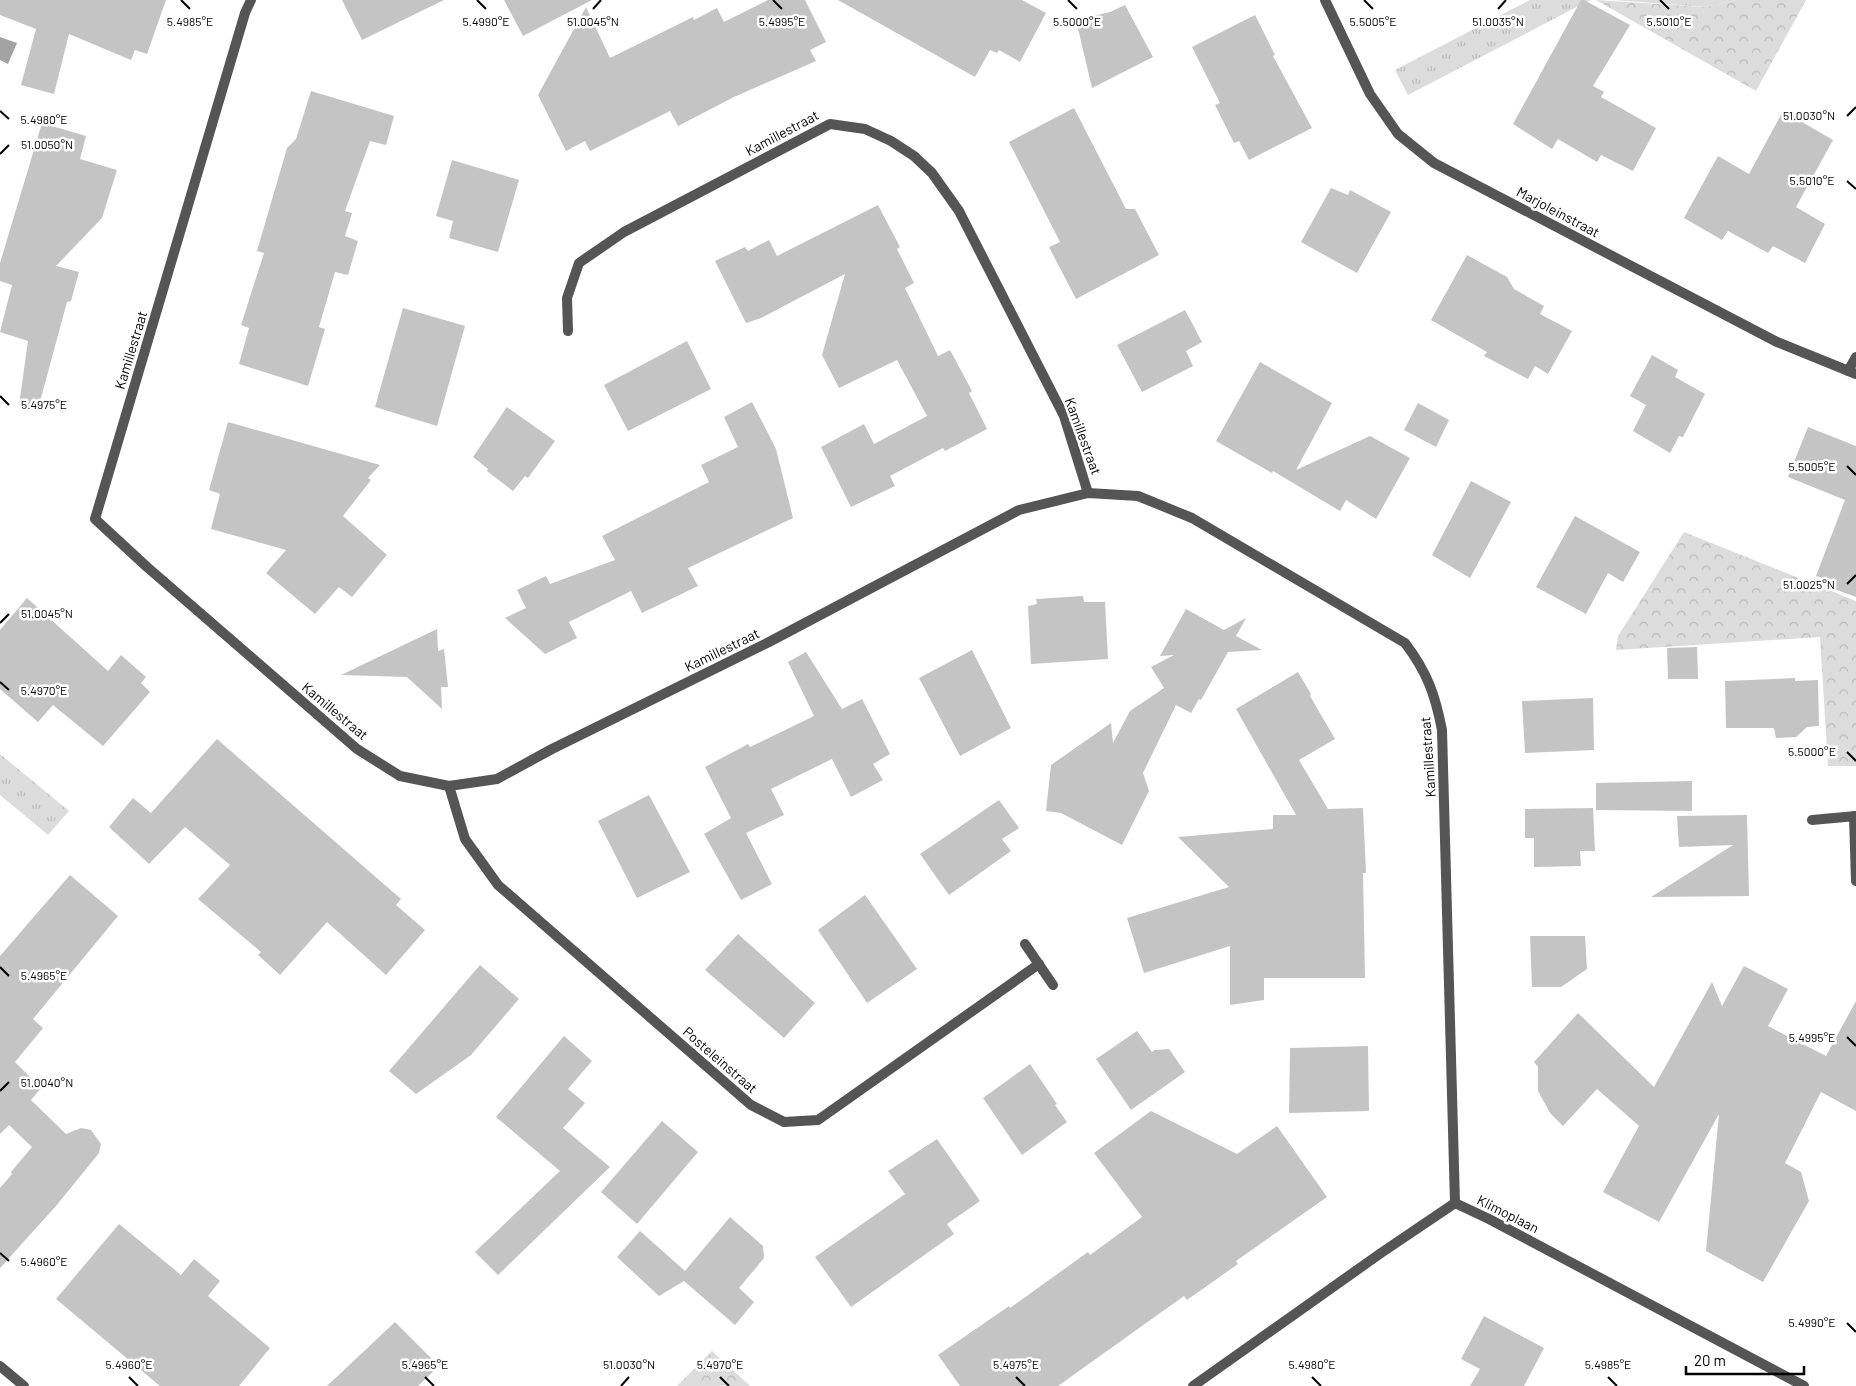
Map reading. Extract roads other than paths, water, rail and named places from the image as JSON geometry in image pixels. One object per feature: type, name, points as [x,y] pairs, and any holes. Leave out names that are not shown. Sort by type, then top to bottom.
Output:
[{"type":"street","name":"Kamillestraat","points":[[250,0],[95,519],[147,567],[357,749],[400,776],[449,786],[497,779],[552,749],[770,642],[1019,510],[1088,493],[1138,496],[1192,518],[1404,643],[1420,663],[1437,704],[1442,730],[1455,1203]]},
{"type":"street","name":"Marjoleinstraat","points":[[1325,0],[1370,94],[1398,134],[1434,163],[1777,342],[1852,372],[1856,357]]},
{"type":"street","name":"Kamillestraat","points":[[568,331],[567,298],[579,263],[624,232],[830,124],[865,129],[891,141],[914,156],[932,173],[959,211],[1064,416],[1088,493]]},
{"type":"street","name":"Posteleinstraat","points":[[449,786],[465,839],[498,885],[752,1105],[784,1122],[818,1120],[1039,964]]},
{"type":"street","points":[[1812,820],[1855,816],[1856,881]]},
{"type":"street","points":[[1025,944],[1053,985]]},
{"type":"street","name":"Klimoplaan","points":[[1193,1386],[1381,1252],[1455,1203],[1804,1386]]},
{"type":"street","points":[[0,1366],[24,1386]]}]
